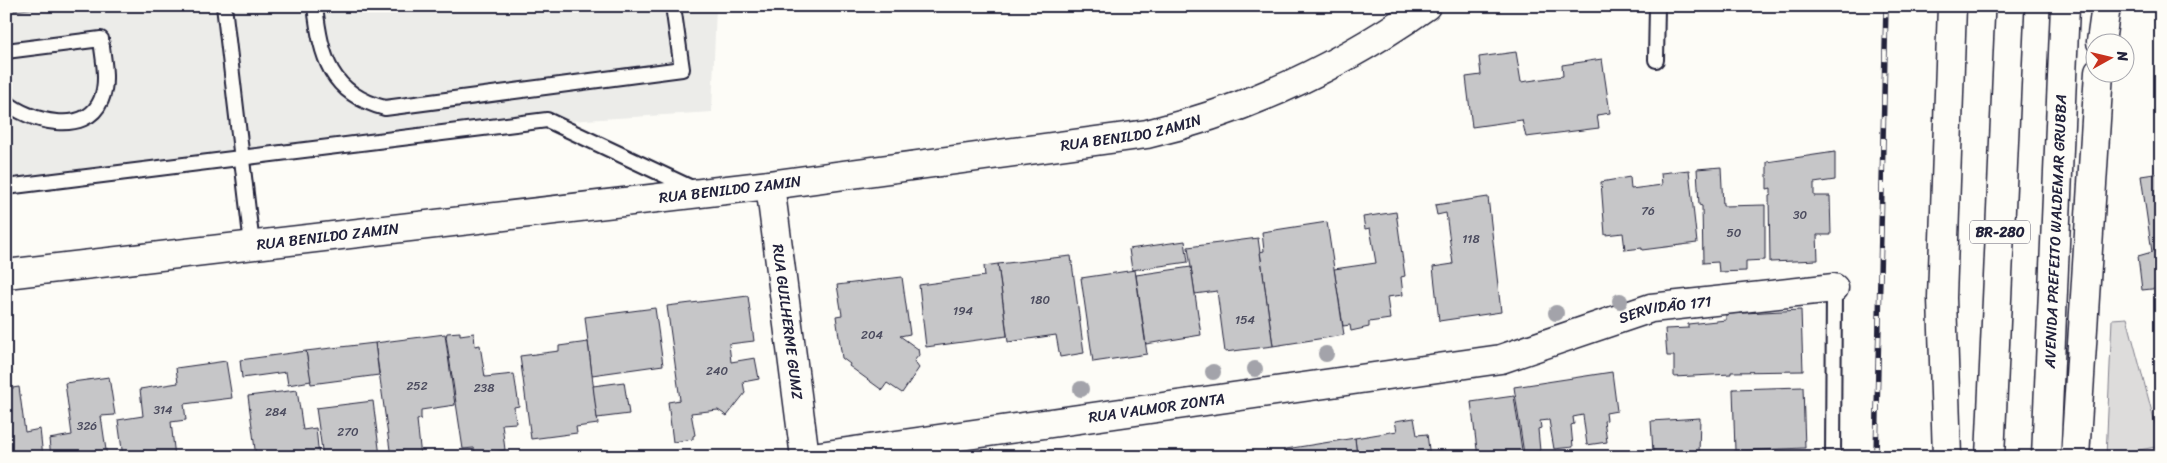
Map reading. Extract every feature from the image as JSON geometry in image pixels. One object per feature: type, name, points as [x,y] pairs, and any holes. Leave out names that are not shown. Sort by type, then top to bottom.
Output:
[{"type":"main road","name":"RUA BENILDO ZAMIN","points":[[6,274],[770,185],[1147,134],[1193,123],[1298,83],[1352,54],[1426,6]]},
{"type":"main road","points":[[1946,457],[1942,298],[1952,6]]},
{"type":"main road","name":"BR-280","points":[[1990,457],[2010,6]]},
{"type":"main road","name":"AVENIDA PREFEITO WALDEMAR GRUBBA","points":[[2046,457],[2065,6]]},
{"type":"main road","points":[[2102,32],[2106,6]]},
{"type":"main road","points":[[2075,457],[2098,82]]},
{"type":"main road","name":"RUA GUILHERME GUMZ","points":[[770,185],[805,457]]},
{"type":"main road","name":"SERVIDÃO 171","points":[[1501,359],[1651,308],[1834,288]]},
{"type":"main road","name":"RUA VALMOR ZONTA","points":[[812,457],[1501,359]]},
{"type":"lane","points":[[224,6],[252,245]]},
{"type":"lane","points":[[315,6],[318,38],[328,68],[355,97],[369,104],[385,108],[682,69],[673,6]]},
{"type":"lane","points":[[1656,60],[1657,6]]},
{"type":"lane","points":[[6,51],[101,39],[105,75],[104,89],[97,107],[86,116],[72,121],[54,122],[35,119],[18,112],[6,102]]},
{"type":"lane","points":[[6,187],[547,120],[701,193]]},
{"type":"lane","points":[[1833,457],[1834,288]]},
{"type":"shaded area","points":[[6,6],[716,6],[712,112],[344,135],[197,163],[6,184]]},
{"type":"shaded area","points":[[2127,318],[2161,446],[2123,453],[2123,457],[2106,457],[2112,319]]},
{"type":"building","points":[[6,6],[51,6],[6,12]]},
{"type":"building","points":[[1516,52],[1521,82],[1563,76],[1562,65],[1602,59],[1610,113],[1597,115],[1599,128],[1526,137],[1522,120],[1472,127],[1466,77],[1481,75],[1479,57]]},
{"type":"building","points":[[1835,152],[1835,180],[1814,183],[1814,196],[1830,196],[1831,235],[1817,235],[1818,260],[1770,262],[1769,196],[1771,195],[1771,188],[1767,189],[1767,162]]},
{"type":"building","points":[[1721,167],[1723,206],[1765,205],[1765,260],[1746,261],[1746,271],[1719,272],[1718,262],[1703,263],[1702,206],[1699,205],[1697,169]]},
{"type":"building","points":[[1689,170],[1697,243],[1642,250],[1642,248],[1625,250],[1623,233],[1605,235],[1601,182],[1630,177],[1631,189],[1662,185],[1661,173]]},
{"type":"building","points":[[2161,173],[2161,288],[2142,290],[2138,256],[2152,252],[2141,176]]},
{"type":"building","points":[[1488,197],[1501,312],[1439,321],[1433,267],[1453,264],[1446,213],[1437,215],[1435,205]]},
{"type":"building","points":[[1396,212],[1405,276],[1401,277],[1403,295],[1387,297],[1390,319],[1369,322],[1369,327],[1351,331],[1350,325],[1343,326],[1334,269],[1376,263],[1370,228],[1365,229],[1363,217]]},
{"type":"building","points":[[1327,222],[1344,335],[1273,346],[1260,252],[1264,251],[1262,232]]},
{"type":"building","points":[[1258,238],[1273,346],[1225,352],[1217,291],[1195,294],[1188,247]]},
{"type":"building","points":[[1185,241],[1188,262],[1132,270],[1129,249]]},
{"type":"building","points":[[1071,256],[1084,353],[1060,357],[1056,335],[1008,342],[998,264]]},
{"type":"building","points":[[998,264],[1007,336],[926,347],[919,285],[985,276],[984,266]]},
{"type":"building","points":[[1191,267],[1201,335],[1146,344],[1136,275]]},
{"type":"building","points":[[1135,270],[1147,354],[1093,362],[1081,278]]},
{"type":"building","points":[[902,277],[910,334],[900,336],[918,349],[919,355],[914,361],[919,368],[902,393],[887,383],[882,390],[849,366],[850,364],[842,358],[836,316],[842,315],[837,285]]},
{"type":"building","points":[[748,296],[754,341],[729,344],[731,362],[755,358],[759,379],[743,382],[745,393],[727,416],[718,410],[691,413],[695,435],[693,439],[673,442],[668,402],[680,400],[667,306]]},
{"type":"building","points":[[655,308],[663,365],[592,375],[585,317]]},
{"type":"building","points":[[1801,310],[1803,371],[1731,372],[1731,374],[1674,377],[1674,356],[1667,356],[1665,329],[1688,328],[1688,324],[1726,320],[1726,314]]},
{"type":"building","points":[[460,332],[460,335],[474,333],[475,346],[480,345],[485,377],[514,374],[519,406],[514,407],[516,423],[502,424],[505,450],[476,455],[474,448],[463,449],[446,337],[447,333]]},
{"type":"building","points":[[445,334],[455,405],[421,410],[421,419],[417,420],[421,457],[391,457],[375,343]]},
{"type":"building","points":[[588,342],[598,424],[576,427],[577,433],[531,439],[520,356],[559,351],[559,346]]},
{"type":"building","points":[[375,343],[379,375],[311,384],[306,351]]},
{"type":"building","points":[[306,351],[311,381],[288,385],[286,372],[242,378],[240,360]]},
{"type":"building","points":[[226,361],[232,398],[184,404],[186,420],[171,422],[175,457],[123,457],[118,420],[143,416],[140,389],[178,383],[176,368]]},
{"type":"building","points":[[1612,372],[1617,411],[1606,413],[1607,420],[1604,421],[1607,442],[1587,445],[1583,415],[1573,417],[1574,424],[1571,425],[1573,447],[1554,449],[1549,420],[1540,421],[1541,428],[1538,429],[1540,451],[1524,454],[1514,387]]},
{"type":"building","points":[[109,377],[115,415],[101,416],[107,457],[51,457],[49,439],[72,435],[65,383]]},
{"type":"building","points":[[624,382],[629,414],[597,418],[593,386]]},
{"type":"building","points":[[19,387],[25,432],[40,429],[43,457],[6,457],[6,389]]},
{"type":"building","points":[[1803,387],[1805,448],[1735,451],[1733,389]]},
{"type":"building","points":[[297,390],[303,430],[316,428],[319,457],[256,457],[248,396]]},
{"type":"building","points":[[1514,396],[1523,457],[1478,457],[1471,402]]},
{"type":"building","points":[[373,401],[380,456],[323,457],[316,408]]},
{"type":"building","points":[[1414,418],[1417,435],[1427,434],[1430,457],[1357,457],[1355,438],[1397,431],[1395,421]]},
{"type":"building","points":[[1700,418],[1699,453],[1653,452],[1651,421]]},
{"type":"building","points":[[1355,438],[1357,457],[1287,457],[1286,449]]},
{"type":"building","points":[[1676,452],[1699,453],[1699,457],[1676,457]]},
{"type":"building","points":[[1699,453],[1715,453],[1715,457],[1699,457]]},
{"type":"railway","points":[[1876,457],[1886,6]]}]
